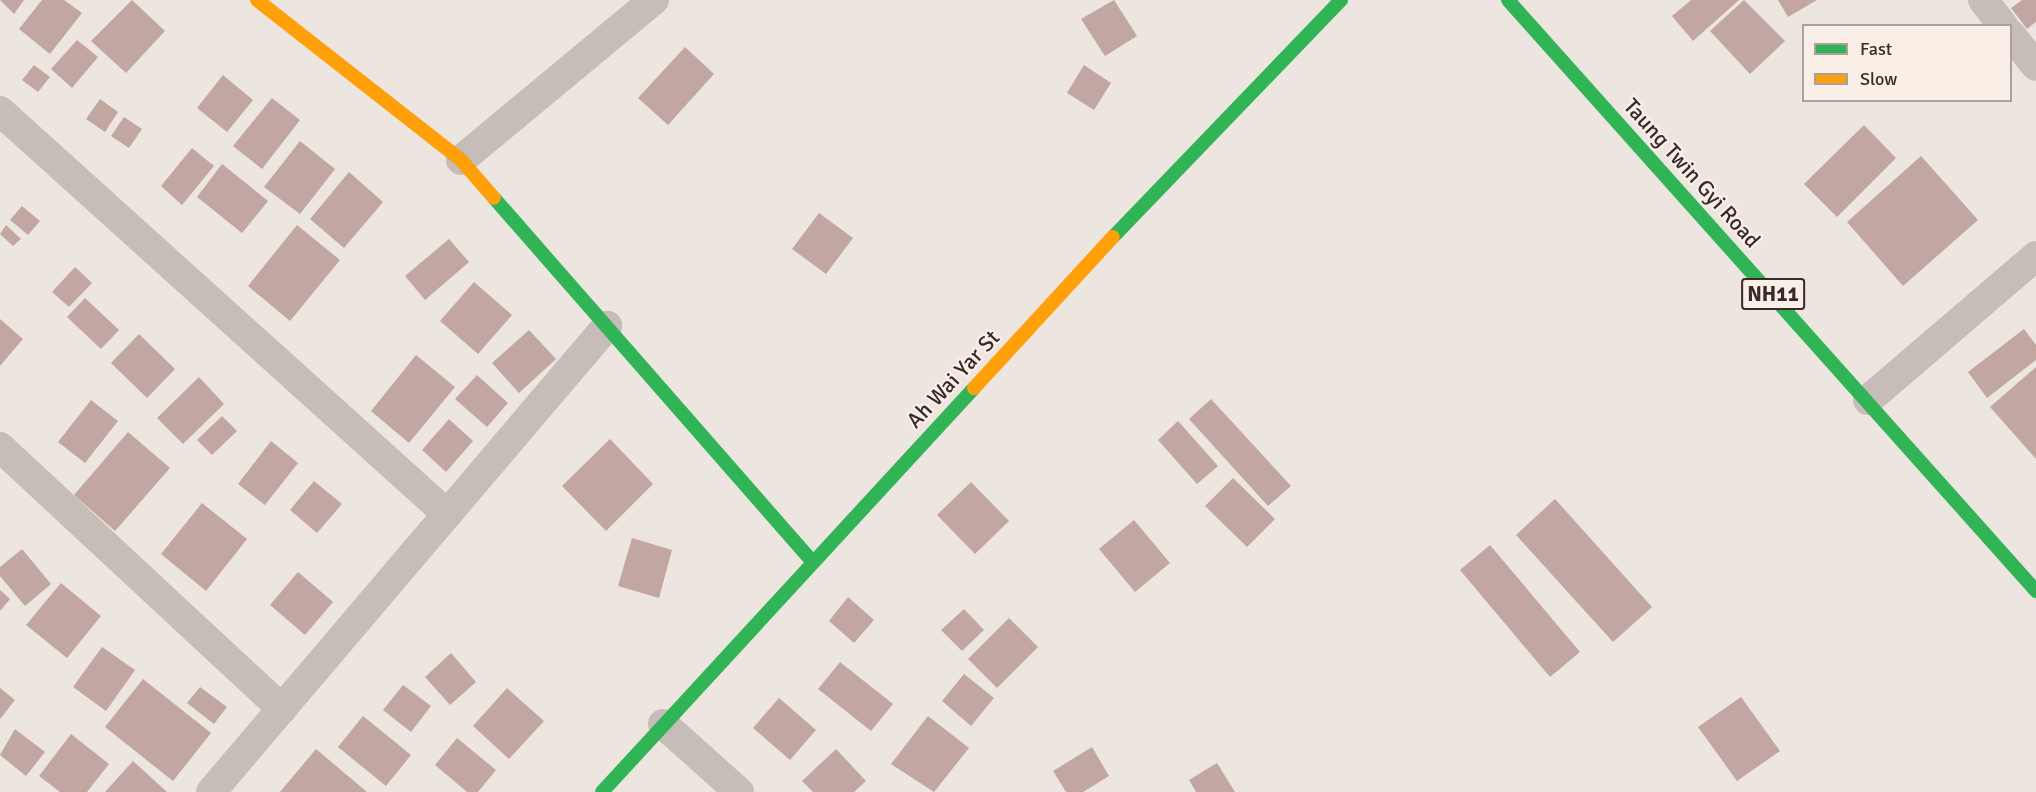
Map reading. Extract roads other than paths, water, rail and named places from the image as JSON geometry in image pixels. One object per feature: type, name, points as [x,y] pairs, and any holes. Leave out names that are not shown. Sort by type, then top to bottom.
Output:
[{"type":"main road","points":[[257,0],[461,160],[812,561]]},
{"type":"main road","name":"Ah Wai Yar St","points":[[602,792],[812,561],[1341,0]]},
{"type":"main road","name":"Taung Twin Gyi Road","points":[[1508,0],[1868,400],[2036,591]]},
{"type":"street","points":[[461,160],[654,0]]},
{"type":"street","points":[[1983,0],[2001,24]]},
{"type":"street","points":[[2012,36],[2036,66]]},
{"type":"street","points":[[0,111],[447,514]]},
{"type":"street","points":[[1868,400],[2036,256]]},
{"type":"street","points":[[211,792],[607,326]]},
{"type":"street","points":[[0,447],[282,709]]},
{"type":"street","points":[[663,724],[739,792]]}]
